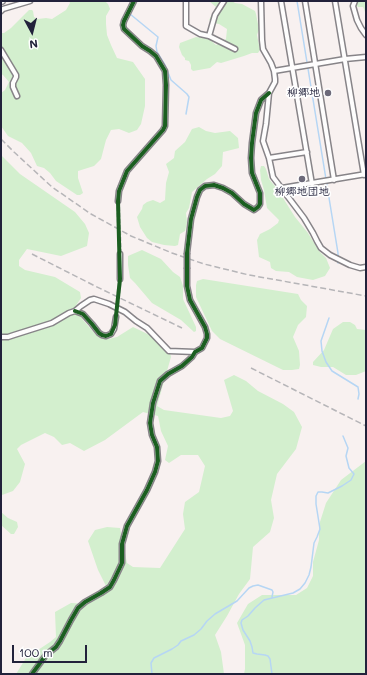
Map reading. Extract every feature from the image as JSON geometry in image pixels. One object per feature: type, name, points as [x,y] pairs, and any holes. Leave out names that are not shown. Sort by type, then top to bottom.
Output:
[{"type":"street","points":[[1,10],[30,1]]},
{"type":"street","points":[[118,201],[119,191],[127,172],[165,126],[165,71],[156,56],[142,46],[124,29],[123,25],[134,1]]},
{"type":"street","points":[[186,1],[186,26],[200,34],[209,36],[235,49]]},
{"type":"street","points":[[209,36],[214,15],[224,1]]},
{"type":"street","points":[[32,674],[46,656],[56,647],[78,608],[105,590],[114,580],[122,561],[122,544],[127,526],[148,490],[158,461],[157,447],[152,435],[150,423],[153,402],[160,381],[168,374],[182,366],[205,344],[207,334],[205,327],[190,300],[187,286],[187,253],[191,219],[200,190],[205,186],[214,185],[232,193],[244,204],[254,210],[260,204],[260,193],[252,173],[252,143],[261,100],[269,93],[275,82],[274,71],[263,49],[261,1]]},
{"type":"street","points":[[281,1],[312,184]]},
{"type":"street","points":[[305,1],[314,65],[334,180]]},
{"type":"street","points":[[282,188],[365,174],[335,1]]},
{"type":"street","points":[[355,1],[353,6],[357,20],[366,35]]},
{"type":"street","points":[[1,50],[16,76],[13,86],[17,96]]},
{"type":"street","points":[[274,71],[366,57]]},
{"type":"street","points":[[269,93],[266,124],[262,141],[269,158],[273,177],[304,218],[324,251],[350,265],[360,268],[366,266]]},
{"type":"street","points":[[269,158],[307,152]]},
{"type":"street","points":[[120,254],[120,279]]},
{"type":"street","points":[[1,337],[8,337],[52,323],[94,299],[125,312],[147,328],[169,351],[195,352]]},
{"type":"street","points":[[74,311],[83,314],[99,333],[106,336],[111,334],[115,325],[116,317]]},
{"type":"green space","points":[[69,1],[105,1],[108,4],[110,9],[106,16],[107,35],[117,58],[133,62],[145,79],[145,106],[141,124],[137,130],[129,133],[119,129],[111,130],[106,140],[101,159],[94,166],[78,171],[78,178],[83,193],[80,195],[77,195],[56,181],[44,168],[37,166],[31,153],[22,143],[8,136],[1,126],[1,93],[5,90],[9,82],[1,74],[1,33],[4,33],[11,28],[29,10],[33,11],[34,17],[38,19],[52,19],[66,10],[70,3]]},
{"type":"green space","points":[[209,1],[232,1],[242,4],[255,11],[259,29],[257,35],[260,50],[258,53],[252,53],[221,63],[217,62],[210,68],[193,71],[189,61],[185,60],[182,55],[179,47],[180,43],[196,37],[209,39],[216,45],[226,39],[227,29],[209,20],[216,7]]},
{"type":"green space","points":[[357,1],[366,1],[366,15],[363,7],[358,7],[356,5]]},
{"type":"green space","points":[[199,127],[206,131],[215,133],[230,131],[238,138],[239,148],[223,152],[222,166],[215,174],[192,192],[189,208],[186,213],[187,222],[185,231],[180,234],[178,245],[164,245],[152,242],[147,238],[140,227],[137,217],[143,205],[147,202],[153,200],[160,203],[165,200],[166,183],[169,172],[166,164],[174,158],[175,151],[185,142],[192,129]]},
{"type":"green space","points":[[1,155],[20,174],[75,212],[85,224],[89,233],[87,246],[61,256],[27,249],[19,260],[19,266],[25,270],[55,277],[80,292],[81,298],[75,307],[83,320],[97,336],[108,339],[117,337],[133,327],[158,339],[169,348],[171,357],[157,406],[164,410],[221,418],[230,416],[233,411],[224,380],[234,375],[294,412],[302,427],[296,449],[277,474],[271,500],[274,518],[270,532],[253,547],[250,579],[239,594],[215,635],[221,652],[224,674],[16,674],[26,658],[56,637],[55,612],[71,603],[89,604],[106,586],[98,570],[88,541],[95,530],[107,527],[120,528],[127,563],[133,567],[160,568],[185,529],[183,514],[185,502],[199,492],[205,466],[198,455],[181,455],[169,463],[165,460],[168,446],[161,431],[158,416],[143,412],[105,440],[84,451],[70,443],[62,445],[54,437],[45,433],[21,445],[17,449],[25,464],[20,482],[13,491],[2,495],[1,494]]},
{"type":"green space","points":[[261,166],[264,166],[269,179],[308,233],[319,251],[326,258],[330,268],[325,276],[313,280],[297,277],[289,272],[276,271],[271,268],[270,262],[259,257],[257,240],[260,234],[270,229],[278,223],[279,220],[267,208],[261,180]]},
{"type":"green space","points":[[142,250],[161,259],[180,277],[183,286],[183,299],[196,327],[196,331],[194,332],[181,320],[152,303],[130,278],[128,256]]},
{"type":"green space","points":[[203,279],[298,294],[307,306],[306,317],[298,325],[293,337],[299,351],[299,369],[283,370],[220,339],[212,331],[196,297],[197,281]]},
{"type":"green space","points":[[343,322],[350,322],[355,325],[357,329],[366,330],[366,371],[356,375],[346,375],[333,367],[313,365],[313,362],[324,350],[333,329]]},
{"type":"green space","points":[[366,461],[365,674],[244,674],[245,645],[237,623],[248,604],[262,595],[296,595],[307,588],[313,576],[313,562],[319,540],[319,525],[326,503],[341,480]]},
{"type":"green space","points":[[1,512],[8,518],[17,522],[18,527],[14,534],[11,534],[1,525]]},
{"type":"waterway","points":[[136,1],[130,14],[158,37],[156,46],[157,52],[165,65],[171,80],[189,97],[186,114]]},
{"type":"waterway","points":[[297,1],[338,253],[338,263]]},
{"type":"waterway","points":[[329,318],[321,341],[322,351],[326,362],[332,371],[358,387],[358,399]]},
{"type":"waterway","points":[[272,674],[270,659],[268,656],[253,653],[250,641],[243,630],[241,623],[242,620],[264,600],[293,593],[300,589],[305,583],[311,567],[314,543],[320,529],[316,496],[318,492],[328,493],[342,486],[351,480],[354,474],[349,468],[346,456],[348,448],[343,436]]},
{"type":"waterway","points":[[152,674],[151,663],[154,658],[172,649],[181,641],[194,635],[215,614],[237,601],[249,588],[258,585],[272,590],[272,597]]},
{"type":"tunnel","points":[[118,201],[120,254]]},
{"type":"tunnel","points":[[116,317],[120,279]]},
{"type":"railway","points":[[1,139],[52,187],[91,214],[131,236],[204,264],[249,275],[366,296]]},
{"type":"railway","points":[[32,254],[182,328]]},
{"type":"railway","points":[[251,368],[366,426]]},
{"type":"cycle path","points":[[75,311],[83,314],[102,335],[106,336],[111,334],[115,325],[120,279],[119,191],[127,171],[165,126],[165,71],[156,56],[142,46],[124,29],[123,25],[134,1]]},
{"type":"cycle path","points":[[32,674],[46,655],[56,647],[78,608],[110,587],[122,563],[122,544],[127,526],[147,490],[158,461],[157,447],[152,435],[150,423],[153,403],[160,381],[168,374],[182,366],[192,357],[195,352],[202,348],[207,338],[205,327],[190,300],[187,286],[187,253],[191,219],[197,197],[200,190],[205,186],[214,185],[232,193],[244,204],[254,210],[258,207],[260,204],[260,193],[252,173],[252,143],[256,113],[261,100],[269,93]]},
{"type":"place","name":"柳郷地","points":[[328,93]]},
{"type":"place","name":"柳郷地団地","points":[[302,179]]}]
